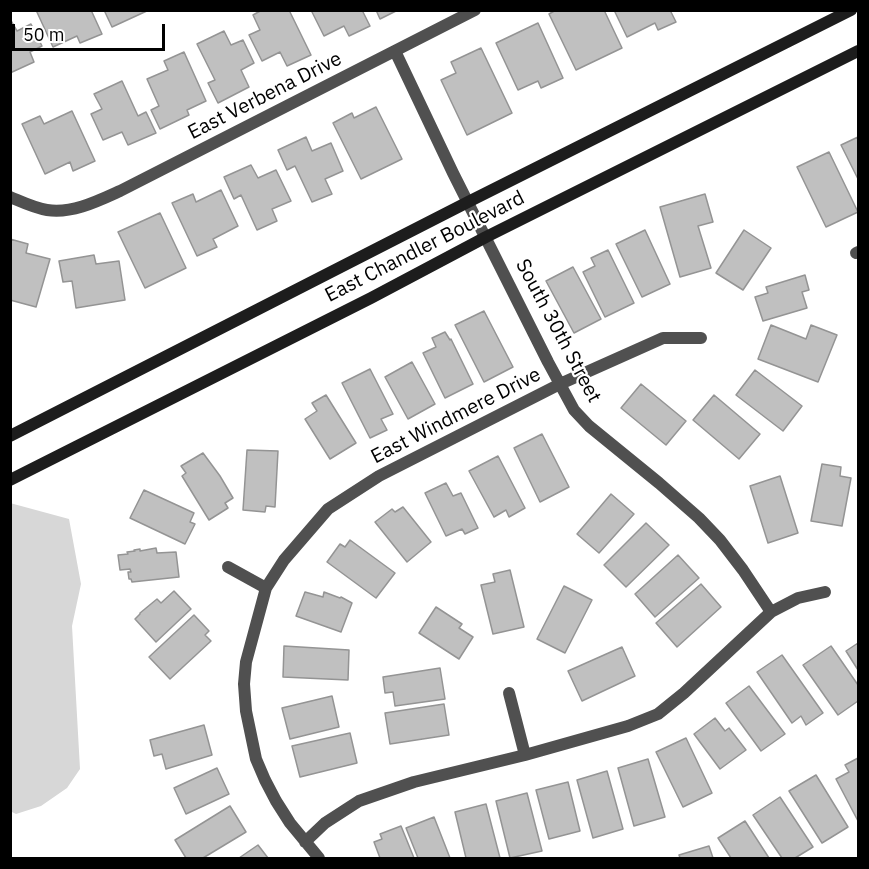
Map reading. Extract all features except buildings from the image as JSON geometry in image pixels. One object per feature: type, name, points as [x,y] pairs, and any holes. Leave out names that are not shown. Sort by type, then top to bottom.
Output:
[{"type":"main road","name":"East Chandler Boulevard","points":[[10,436],[851,10]]},
{"type":"main road","name":"East Chandler Boulevard","points":[[10,480],[371,298],[486,237],[858,51]]},
{"type":"street","name":"East Verbena Drive","points":[[10,197],[24,204],[48,210],[70,209],[93,203],[475,10]]},
{"type":"street","name":"South 30th Street","points":[[394,51],[574,410],[589,426],[699,518],[720,540],[743,570],[771,612]]},
{"type":"street","name":"East Windmere Drive","points":[[319,858],[276,801],[256,759],[246,711],[244,684],[246,662],[266,588],[284,560],[328,509],[379,476],[560,384],[663,338],[700,338]]},
{"type":"street","points":[[228,567],[266,588]]},
{"type":"street","points":[[305,842],[325,823],[358,801],[414,782],[525,755],[628,726],[658,714],[684,693],[771,612],[798,598],[825,592]]},
{"type":"street","points":[[509,693],[525,755]]},
{"type":"shaded area","points":[[10,503],[69,519],[81,584],[72,626],[80,769],[67,788],[41,806],[16,814],[10,811]]}]
